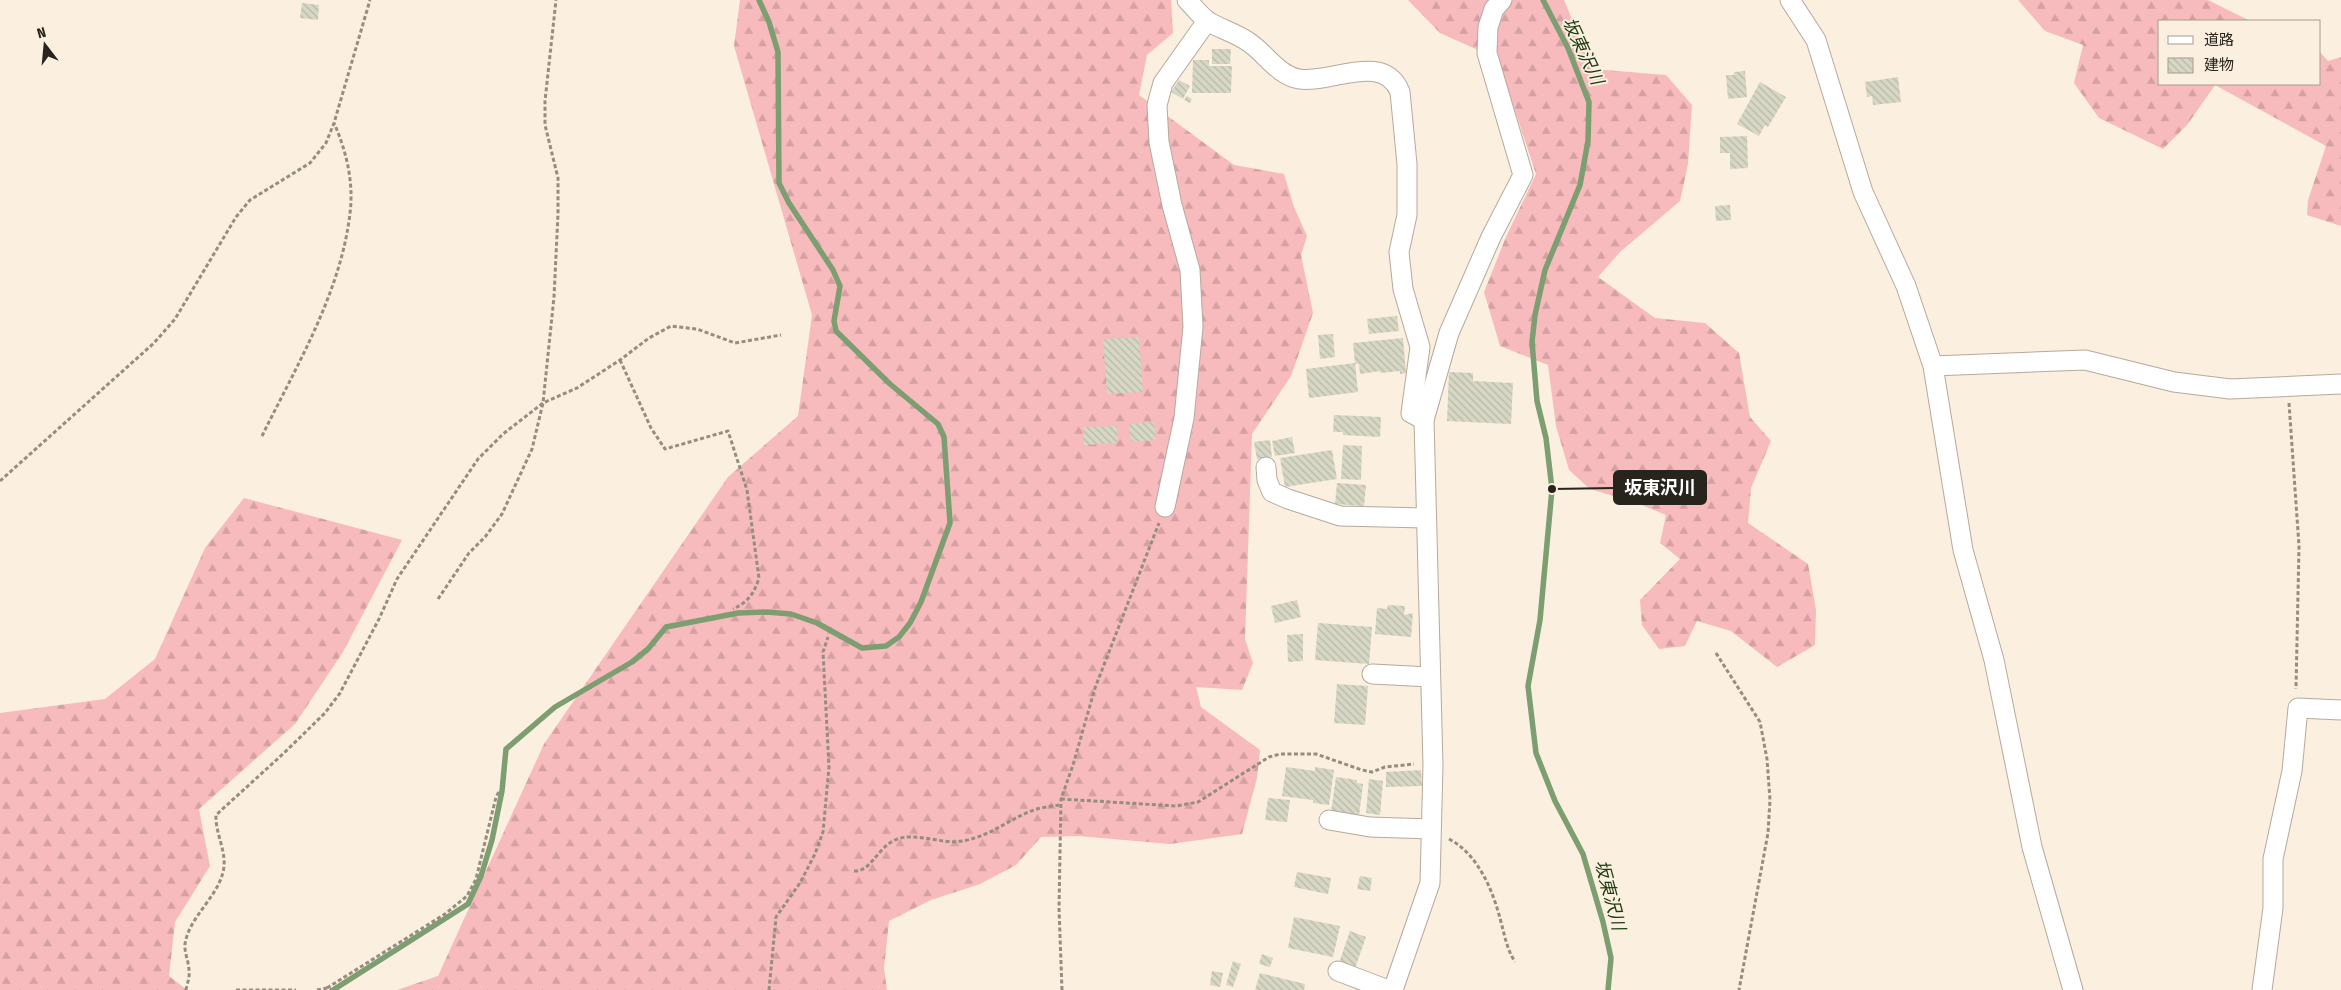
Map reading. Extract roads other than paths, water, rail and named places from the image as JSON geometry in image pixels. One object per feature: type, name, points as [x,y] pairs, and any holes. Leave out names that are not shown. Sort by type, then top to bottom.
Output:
[{"type":"street","points":[[1188,0],[1207,21],[1247,41],[1278,68],[1299,79],[1372,72],[1389,75],[1396,82],[1400,92],[1407,164],[1407,215],[1400,261],[1403,289],[1420,348],[1411,412],[1424,420]]},
{"type":"street","points":[[1393,990],[1430,884],[1433,765],[1425,518],[1424,420],[1450,334],[1491,237],[1523,175],[1487,53],[1488,27],[1494,9],[1502,0]]},
{"type":"street","points":[[1790,0],[1816,40],[1863,192],[1906,286],[1933,366],[1963,550],[1994,660],[2032,848],[2073,990]]},
{"type":"street","points":[[1165,507],[1184,418],[1193,327],[1190,270],[1172,204],[1159,142],[1157,105],[1163,83],[1207,21]]},
{"type":"street","points":[[1933,366],[2085,360],[2174,382],[2230,390],[2341,384]]},
{"type":"street","points":[[1266,467],[1267,480],[1272,492],[1288,500],[1340,516],[1425,518]]},
{"type":"street","points":[[1372,674],[1430,678]]},
{"type":"street","points":[[2262,990],[2273,908],[2274,859],[2292,771],[2298,708],[2341,710]]},
{"type":"street","points":[[1329,820],[1370,827],[1430,829]]},
{"type":"street","points":[[1338,971],[1388,990]]},
{"type":"waterway","points":[[333,990],[468,904],[481,876],[492,840],[502,791],[506,749],[555,707],[632,662],[648,649],[666,627],[738,613],[767,612],[791,614],[817,623],[862,648],[886,646],[899,637],[910,623],[921,602],[950,523],[944,437],[938,424],[890,384],[836,331],[834,321],[840,286],[833,270],[789,203],[779,183],[778,52],[769,22],[759,0]]},
{"type":"waterway","name":"坂東沢川","points":[[1543,0],[1568,48],[1589,102],[1588,141],[1580,185],[1545,270],[1535,315],[1532,342],[1537,401],[1546,438],[1552,489],[1540,620],[1528,686],[1536,753],[1555,801],[1583,854],[1603,922],[1611,958],[1608,990]]},
{"type":"place","name":"坂東沢川","points":[[1552,489]]}]
